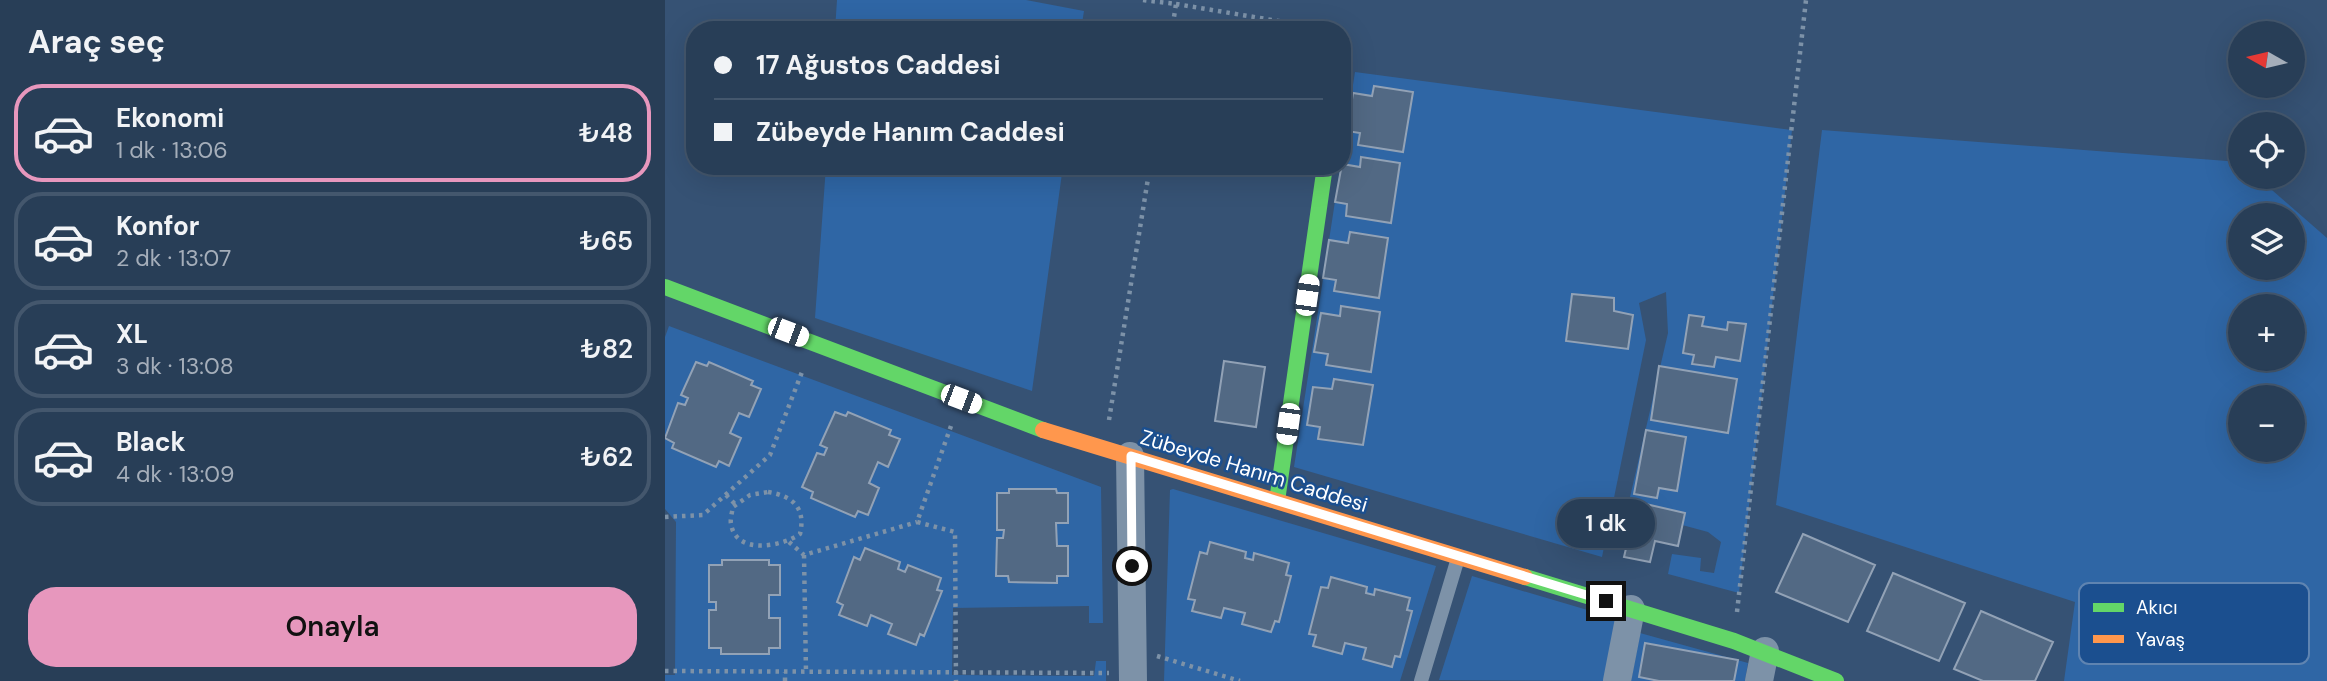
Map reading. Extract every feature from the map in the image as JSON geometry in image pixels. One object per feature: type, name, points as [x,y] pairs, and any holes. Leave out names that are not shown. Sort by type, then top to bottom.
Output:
[{"type":"street","points":[[1277,501],[1324,175]]},
{"type":"street","name":"Zübeyde Hanım Caddesi","points":[[665,288],[1037,428],[1734,641],[1836,681]]},
{"type":"street","points":[[1118,452],[1133,668]]},
{"type":"street","points":[[1617,681],[1630,609]]},
{"type":"street","points":[[1759,681],[1765,651]]},
{"type":"lane","points":[[1421,681],[1459,556]]},
{"type":"path","points":[[1143,0],[1278,21]]},
{"type":"path","points":[[1734,641],[1806,0]]},
{"type":"path","points":[[1173,21],[1176,4]]},
{"type":"path","points":[[1118,452],[1149,175]]},
{"type":"path","points":[[665,517],[703,515],[770,455],[814,342]]},
{"type":"path","points":[[917,522],[961,399]]},
{"type":"path","points":[[768,492],[784,495],[799,506],[803,520],[800,534],[789,542],[773,546],[752,544],[737,537],[731,524],[736,505],[750,495],[768,492]]},
{"type":"path","points":[[726,495],[736,505]]},
{"type":"path","points":[[804,555],[917,522],[955,532],[956,681]]},
{"type":"path","points":[[789,542],[804,555],[806,672]]},
{"type":"path","points":[[665,671],[956,673],[1133,668],[1240,681]]},
{"type":"path","points":[[785,672],[785,681]]},
{"type":"shaded area","points":[[837,0],[1026,0],[1084,11],[1082,21],[836,21]]},
{"type":"shaded area","points":[[1355,72],[1792,130],[1739,593],[1668,574],[1672,554],[1701,558],[1700,571],[1714,573],[1721,542],[1708,532],[1627,510],[1668,333],[1666,292],[1639,303],[1646,340],[1602,557],[1294,467],[1339,175],[1351,175],[1351,98]]},
{"type":"shaded area","points":[[1822,130],[2228,161],[2228,189],[2271,189],[2287,203],[2228,203],[2228,280],[2305,280],[2305,219],[2327,238],[2327,681],[2064,681],[2075,602],[1776,505]]},
{"type":"shaded area","points":[[825,175],[1062,175],[1032,391],[815,318]]},
{"type":"shaded area","points":[[669,326],[1101,487],[1103,623],[1089,623],[1089,606],[953,608],[952,675],[1094,676],[1096,661],[1106,661],[1106,681],[665,681],[665,675],[675,675],[676,522],[665,509],[665,337]]},
{"type":"shaded area","points":[[1170,490],[1436,566],[1400,681],[1164,681]]},
{"type":"shaded area","points":[[1472,576],[1618,619],[1606,681],[1439,680]]},
{"type":"shaded area","points":[[1640,633],[1748,663],[1745,681],[1631,681]]},
{"type":"building","points":[[1374,86],[1413,92],[1403,152],[1358,145],[1360,133],[1351,132],[1353,93],[1372,96]]},
{"type":"building","points":[[1361,157],[1400,163],[1391,223],[1346,216],[1347,204],[1335,202],[1340,175],[1351,175],[1351,166],[1360,167]]},
{"type":"building","points":[[1350,232],[1388,238],[1379,298],[1334,291],[1336,280],[1323,278],[1329,240],[1348,243]]},
{"type":"building","points":[[1572,294],[1614,298],[1614,311],[1633,315],[1628,349],[1566,341]]},
{"type":"building","points":[[1341,306],[1380,312],[1371,372],[1326,365],[1328,354],[1314,352],[1321,313],[1340,316]]},
{"type":"building","points":[[1689,315],[1704,317],[1702,326],[1727,330],[1728,322],[1746,324],[1740,361],[1716,357],[1714,367],[1692,364],[1694,355],[1683,353]]},
{"type":"building","points":[[1224,361],[1265,367],[1256,427],[1215,421]]},
{"type":"building","points":[[696,362],[707,366],[709,362],[753,381],[751,385],[761,389],[749,417],[739,413],[730,433],[741,438],[729,466],[719,461],[716,467],[672,448],[674,443],[665,438],[678,403],[685,405],[688,398],[681,395]]},
{"type":"building","points":[[1659,366],[1737,379],[1728,433],[1651,420]]},
{"type":"building","points":[[1334,379],[1373,385],[1363,445],[1318,439],[1320,427],[1307,425],[1313,387],[1332,389]]},
{"type":"building","points":[[835,412],[846,416],[848,412],[891,430],[889,435],[900,439],[888,467],[878,462],[869,483],[879,488],[868,515],[858,511],[855,517],[811,498],[813,492],[802,487],[817,453],[824,455],[827,448],[820,445]]},
{"type":"building","points":[[1646,430],[1686,437],[1677,491],[1659,488],[1657,498],[1634,494]]},
{"type":"building","points":[[1009,489],[1056,489],[1057,493],[1068,493],[1068,523],[1056,523],[1057,546],[1068,546],[1068,576],[1057,576],[1057,583],[1009,582],[1008,576],[996,576],[997,538],[1003,538],[1004,530],[997,530],[997,493],[1009,493]]},
{"type":"building","points":[[1637,502],[1685,513],[1678,546],[1655,541],[1650,562],[1624,557]]},
{"type":"building","points":[[1803,534],[1875,565],[1848,622],[1776,592]]},
{"type":"building","points":[[1210,542],[1246,552],[1245,558],[1253,560],[1254,553],[1289,563],[1286,575],[1291,576],[1279,622],[1275,621],[1271,632],[1242,624],[1245,613],[1224,608],[1221,618],[1192,611],[1195,600],[1188,599],[1200,552],[1207,554]]},
{"type":"building","points":[[865,548],[900,562],[898,569],[905,572],[908,565],[941,578],[937,590],[942,591],[924,636],[920,634],[916,645],[888,634],[892,624],[871,615],[867,626],[839,615],[843,605],[837,602],[854,557],[860,560]]},
{"type":"building","points":[[722,560],[769,560],[769,565],[780,565],[780,595],[769,595],[769,618],[780,618],[780,648],[769,648],[769,654],[721,654],[721,648],[709,648],[709,610],[716,610],[716,602],[709,602],[709,565],[722,565]]},
{"type":"building","points":[[1893,573],[1965,603],[1939,661],[1867,631]]},
{"type":"building","points":[[1331,577],[1367,587],[1366,593],[1374,595],[1375,589],[1410,598],[1407,610],[1412,611],[1400,657],[1395,656],[1392,667],[1363,659],[1366,648],[1345,643],[1342,654],[1313,646],[1316,635],[1309,634],[1321,587],[1328,588]]},
{"type":"building","points":[[1981,611],[2053,642],[2035,681],[1983,681],[1954,669]]},
{"type":"building","points":[[1645,643],[1738,660],[1734,681],[1659,681],[1639,677]]},
{"type":"traffic: fast","points":[[1277,501],[1324,175]]},
{"type":"traffic: fast","points":[[665,287],[1043,430]]},
{"type":"traffic: fast","points":[[1525,577],[1734,641],[1836,681]]},
{"type":"traffic: slow","points":[[1043,430],[1525,577]]},
{"type":"route","points":[[1132,566],[1131,456],[1606,601]]}]
